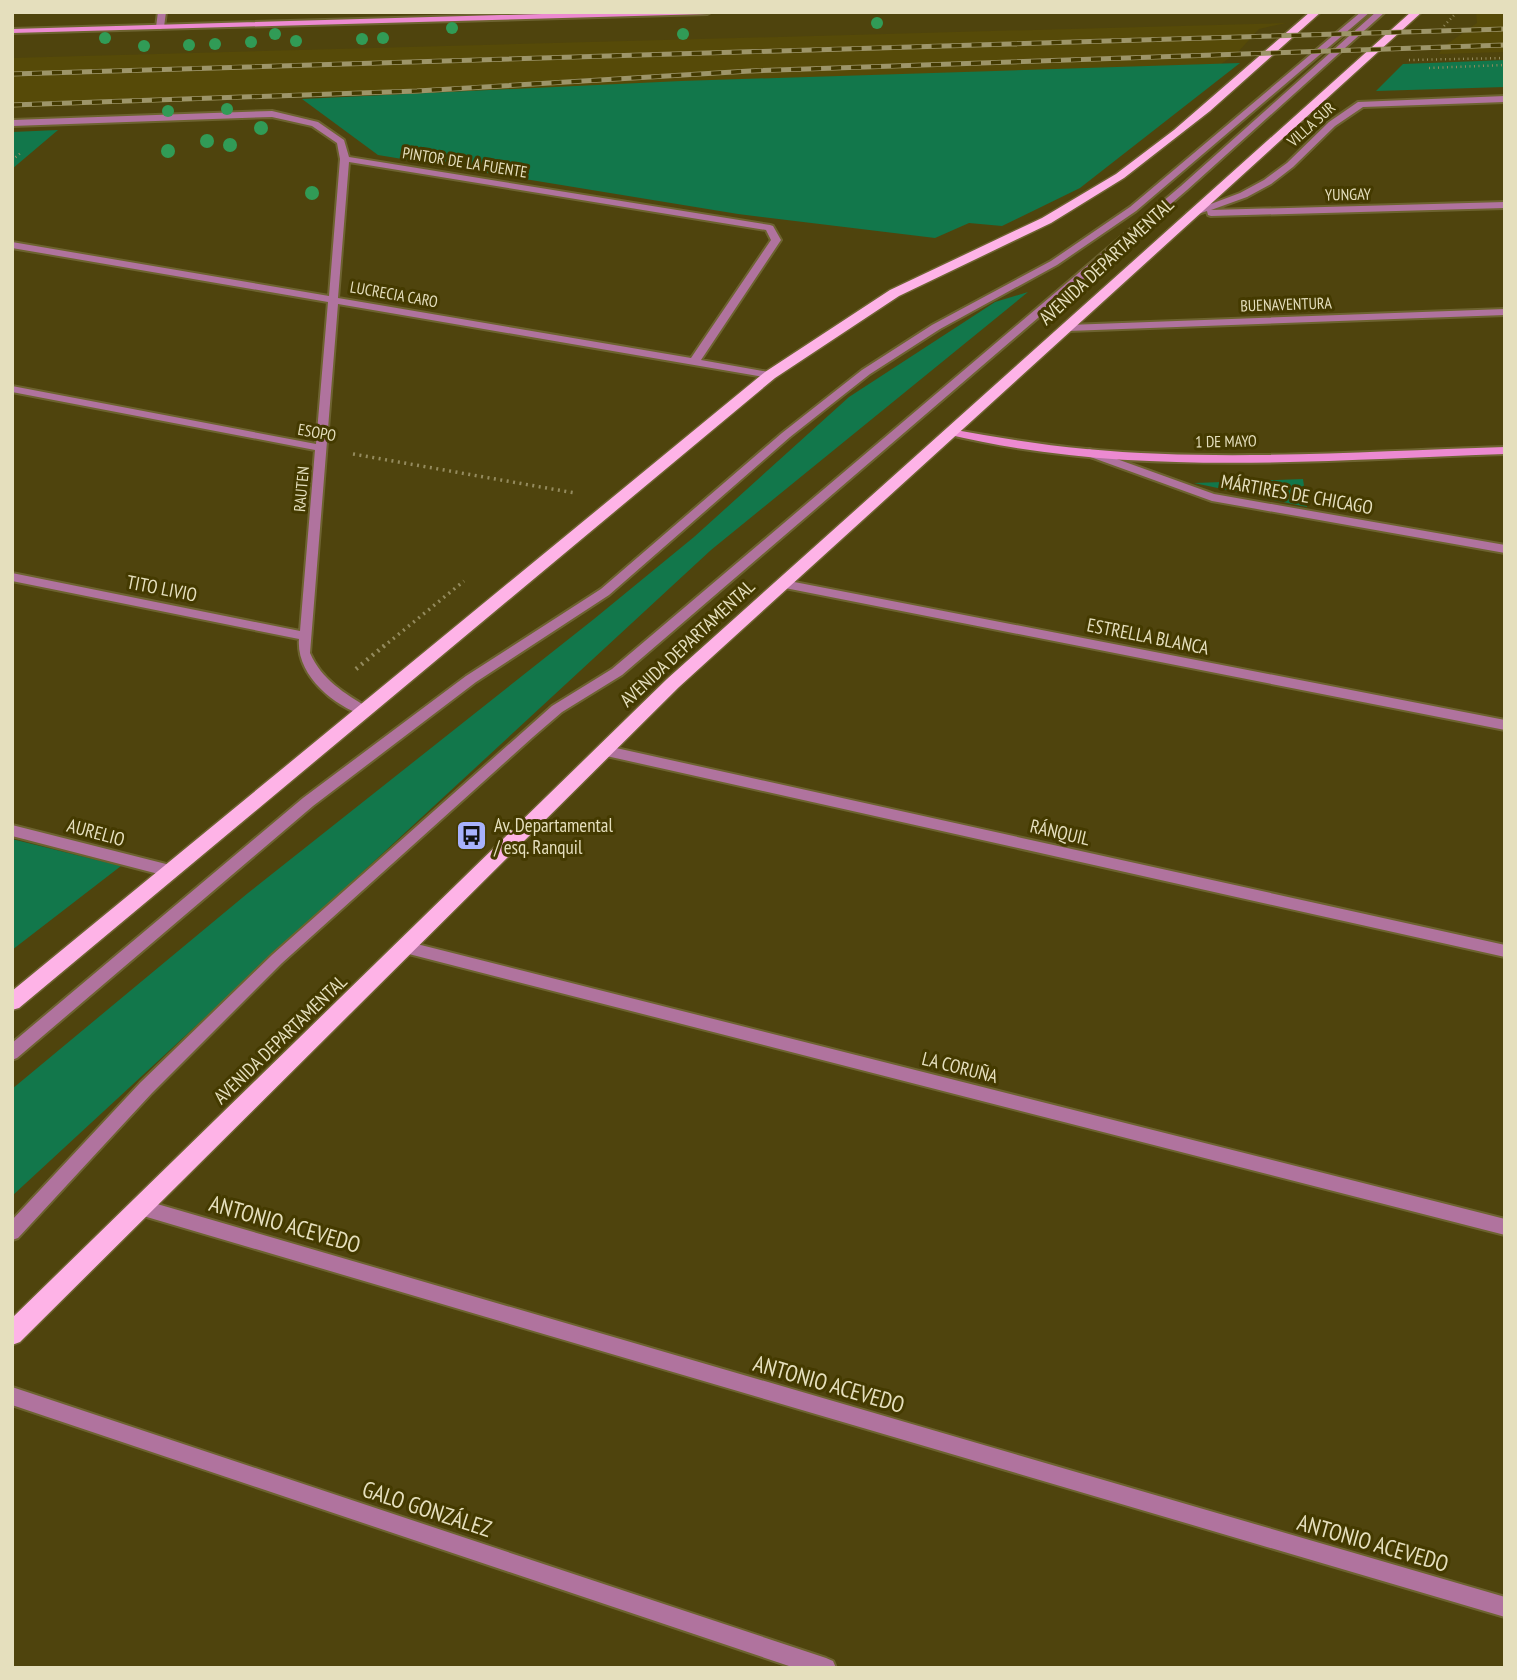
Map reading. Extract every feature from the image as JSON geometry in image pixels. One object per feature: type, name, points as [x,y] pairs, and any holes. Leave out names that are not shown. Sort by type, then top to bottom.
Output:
[{"type":"main road","points":[[12,31],[707,12]]},
{"type":"main road","points":[[12,1002],[770,375],[828,334],[910,285],[1055,216],[1126,173],[1162,147],[1316,12]]},
{"type":"main road","name":"AVENIDA DEPARTAMENTAL","points":[[12,1334],[607,751],[673,683],[1417,12]]},
{"type":"main road","name":"1 DE MAYO","points":[[950,432],[999,443],[1089,453],[1176,457],[1505,450]]},
{"type":"street","points":[[160,27],[162,12]]},
{"type":"street","points":[[12,1053],[308,803],[471,679],[605,592],[786,435],[866,372],[936,327],[1054,263],[1133,209],[1366,12]]},
{"type":"street","points":[[12,1232],[146,1088],[277,959],[518,743],[557,709],[617,672],[1184,188],[1381,12]]},
{"type":"street","name":"VILLA SUR","points":[[1192,213],[1246,194],[1269,181],[1343,115],[1360,104],[1505,99]]},
{"type":"street","points":[[12,123],[253,114],[289,116],[315,124],[334,135],[341,142],[345,159]]},
{"type":"street","name":"RAUTEN","points":[[345,159],[304,653],[310,669],[328,691],[364,711]]},
{"type":"street","name":"PINTOR DE LA FUENTE","points":[[345,159],[770,228],[776,240],[694,362]]},
{"type":"street","name":"YUNGAY","points":[[1192,213],[1505,205]]},
{"type":"street","name":"LUCRECIA CARO","points":[[12,245],[770,375]]},
{"type":"street","name":"BUENAVENTURA","points":[[1068,328],[1505,312]]},
{"type":"street","name":"ESOPO","points":[[12,390],[321,448]]},
{"type":"street","name":"MÁRTIRES DE CHICAGO","points":[[1089,453],[1212,497],[1505,549]]},
{"type":"street","name":"TITO LIVIO","points":[[12,577],[304,636]]},
{"type":"street","name":"ESTRELLA BLANCA","points":[[784,584],[1505,725]]},
{"type":"street","name":"RÁNQUIL","points":[[607,751],[1505,951]]},
{"type":"street","name":"AURELIO","points":[[12,830],[170,871]]},
{"type":"street","name":"LA CORUÑA","points":[[405,947],[1505,1227]]},
{"type":"street","name":"ANTONIO ACEVEDO","points":[[140,1207],[1505,1607]]},
{"type":"street","name":"GALO GONZÁLEZ","points":[[12,1396],[826,1668]]},
{"type":"path","points":[[1408,60],[1505,58]]},
{"type":"path","points":[[1429,68],[1505,65]]},
{"type":"path","name":"ESOPO","points":[[321,448],[618,500]]},
{"type":"path","points":[[328,691],[464,581]]},
{"type":"shaded area","points":[[1476,12],[1505,12],[1505,52],[1439,54],[1443,47],[1477,23]]},
{"type":"shaded area","points":[[1286,23],[1259,29],[1238,52],[1221,64],[12,108],[12,58]]},
{"type":"green space","points":[[1505,60],[1505,87],[1376,91],[1403,64]]},
{"type":"green space","points":[[1240,63],[1080,188],[1002,226],[969,223],[935,238],[738,214],[378,155],[302,99],[681,81]]},
{"type":"green space","points":[[58,130],[12,169],[12,132]]},
{"type":"green space","points":[[1028,292],[711,550],[12,1196],[12,1089],[248,893],[694,537],[849,397],[995,302]]},
{"type":"green space","points":[[1303,479],[1307,507],[1194,483]]},
{"type":"green space","points":[[12,839],[121,866],[12,950]]},
{"type":"railway","points":[[12,74],[1505,29]]},
{"type":"railway","points":[[12,105],[417,91],[750,71],[1505,45]]},
{"type":"place","name":"Av. Departamental / esq. Ranquil","points":[[471,836]]}]
